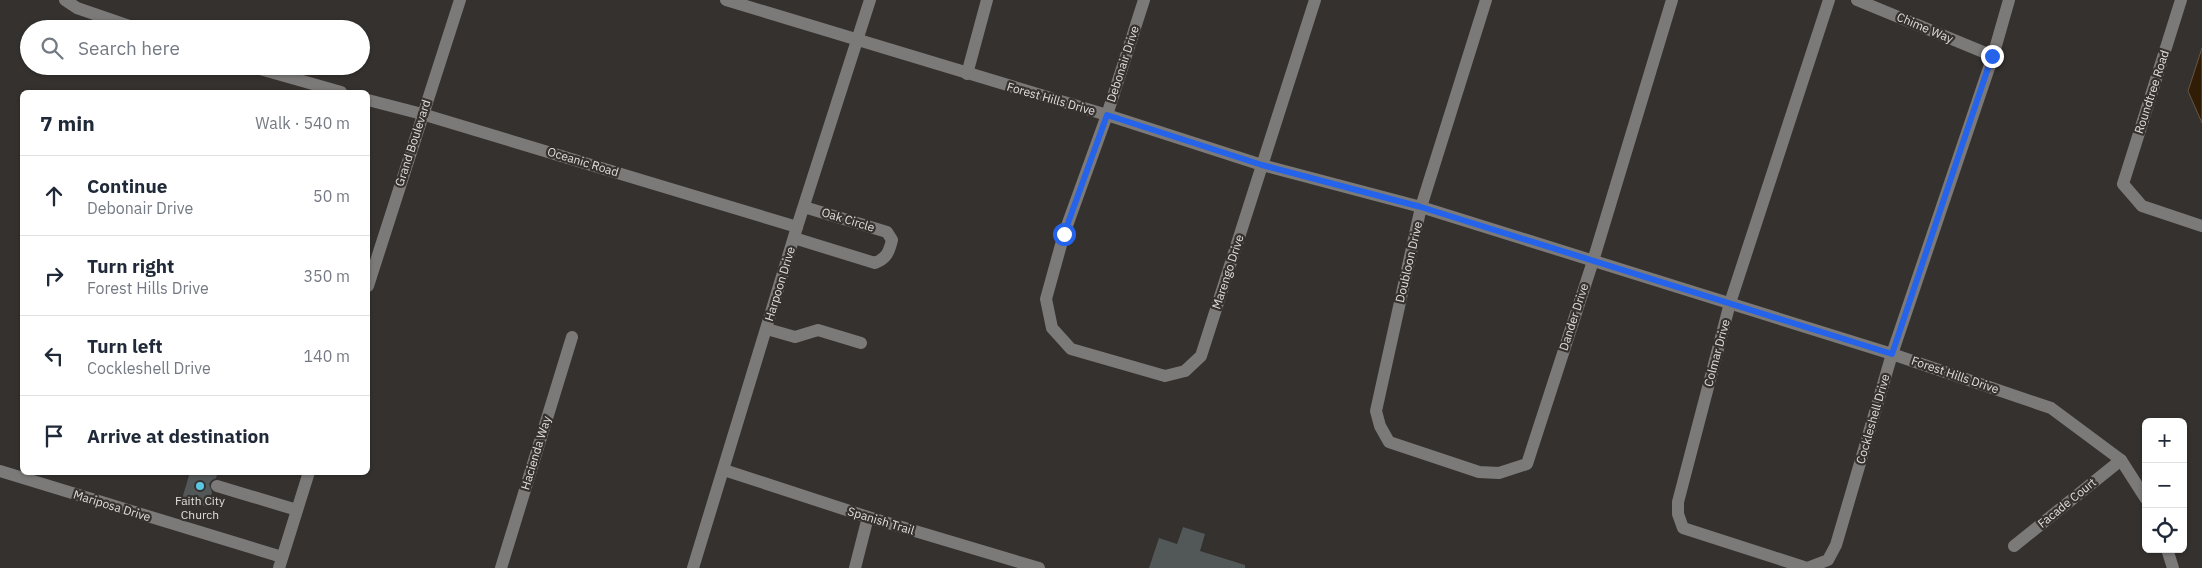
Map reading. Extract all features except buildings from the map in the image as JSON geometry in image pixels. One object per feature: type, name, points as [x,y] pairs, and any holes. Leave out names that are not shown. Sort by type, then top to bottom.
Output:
[{"type":"street","points":[[64,0],[77,8],[112,20]]},
{"type":"street","name":"Grand Boulevard","points":[[370,280],[460,0]]},
{"type":"street","name":"Forest Hills Drive","points":[[726,0],[1107,115],[1262,165],[1421,207],[1892,354],[2051,408],[2120,460],[2142,493]]},
{"type":"street","name":"Harpoon Drive","points":[[693,568],[870,0]]},
{"type":"street","points":[[967,74],[987,0]]},
{"type":"street","name":"Debonair Drive","points":[[1046,299],[1064,234],[1107,115],[1144,0]]},
{"type":"street","name":"Marengo Drive","points":[[1046,299],[1052,328],[1071,349],[1165,376],[1185,371],[1200,356],[1315,0]]},
{"type":"street","name":"Doubloon Drive","points":[[1376,411],[1421,207],[1486,0]]},
{"type":"street","name":"Dander Drive","points":[[1376,411],[1380,426],[1389,442],[1479,472],[1499,473],[1527,464],[1593,260],[1672,0]]},
{"type":"street","name":"Colmar Drive","points":[[1808,568],[1683,528],[1678,514],[1678,502],[1730,303],[1829,0]]},
{"type":"street","name":"Chime Way","points":[[1857,0],[1992,56]]},
{"type":"street","name":"Cockleshell Drive","points":[[1808,568],[1828,560],[1836,545],[1892,354],[2009,0]]},
{"type":"street","name":"Roundtree Road","points":[[2181,0],[2123,184],[2142,206],[2202,226]]},
{"type":"street","points":[[282,75],[334,90]]},
{"type":"street","name":"Oceanic Road","points":[[370,101],[422,114],[796,233]]},
{"type":"street","name":"Oak Circle","points":[[796,233],[875,263],[884,259],[889,252],[892,240],[887,232],[804,207]]},
{"type":"street","points":[[767,329],[795,337],[818,330],[861,344]]},
{"type":"street","name":"Hacienda Way","points":[[501,568],[572,337]]},
{"type":"street","name":"Facade Court","points":[[2014,546],[2120,460]]},
{"type":"street","name":"Spanish Trail","points":[[724,470],[1020,565],[1039,568]]},
{"type":"street","name":"Mariposa Drive","points":[[0,471],[280,562]]},
{"type":"street","points":[[280,562],[308,475]]},
{"type":"street","points":[[217,486],[297,510]]},
{"type":"street","points":[[855,568],[868,517]]},
{"type":"street","points":[[2168,553],[2174,568]]},
{"type":"shaded area","points":[[2202,48],[2202,123],[2188,91]]},
{"type":"place","name":"Faith City Church","points":[[200,486]]},
{"type":"route","points":[[1064,234],[1107,115],[1262,165],[1421,207],[1892,354],[1992,56]]}]
